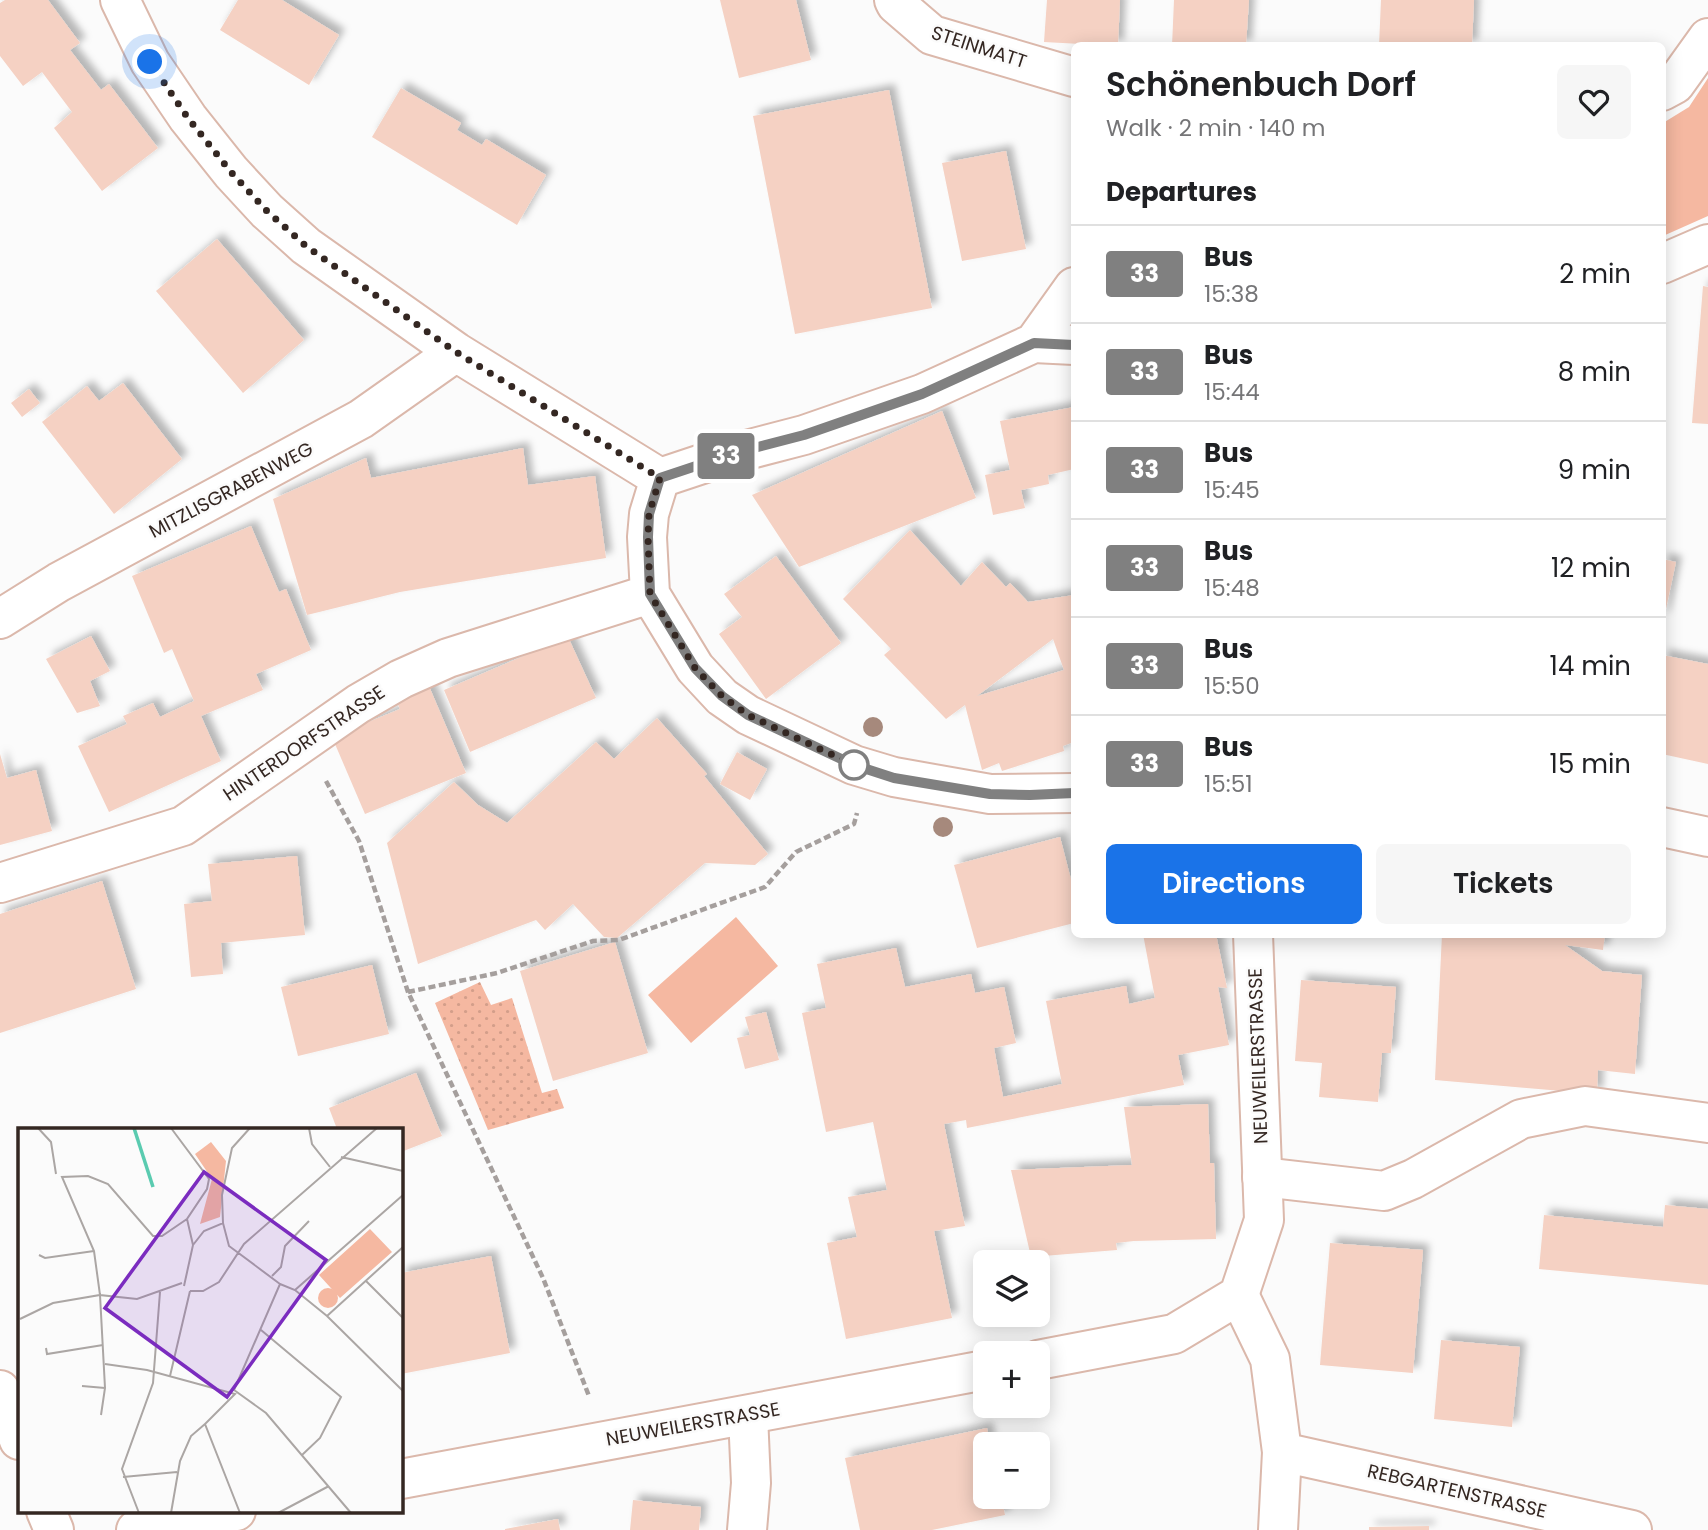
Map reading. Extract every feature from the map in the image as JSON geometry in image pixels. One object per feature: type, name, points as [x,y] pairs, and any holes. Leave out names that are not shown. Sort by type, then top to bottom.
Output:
[{"type":"street","points":[[120,0],[150,62],[188,118],[231,172],[267,211],[306,246],[456,352],[660,478]]},
{"type":"street","name":"STEINMATT","points":[[894,0],[932,35],[1071,76]]},
{"type":"street","points":[[1666,89],[1675,84],[1708,38]]},
{"type":"street","points":[[1666,262],[1708,244]]},
{"type":"street","points":[[1034,343],[1071,291]]},
{"type":"street","points":[[660,478],[735,453],[804,435],[922,394],[1034,343],[1071,345]]},
{"type":"street","name":"MITZLISGRABENWEG","points":[[0,619],[59,582],[361,419],[456,352]]},
{"type":"street","points":[[660,478],[648,526],[650,594],[695,668],[722,696],[748,715],[842,759],[894,778],[990,794],[1071,793]]},
{"type":"street","name":"HINTERDORFSTRASSE","points":[[0,883],[183,826],[358,704],[401,679],[448,658],[650,594]]},
{"type":"street","points":[[1666,828],[1708,837]]},
{"type":"street","name":"NEUWEILERSTRASSE","points":[[1239,1295],[1264,1220],[1253,938]]},
{"type":"street","points":[[1262,1177],[1384,1191],[1413,1179],[1521,1119],[1585,1106],[1708,1123]]},
{"type":"street","points":[[1050,1358],[1174,1335],[1239,1295],[1270,1359],[1282,1452],[1278,1530]]},
{"type":"street","name":"NEUWEILERSTRASSE","points":[[402,1479],[973,1372]]},
{"type":"street","points":[[0,1390],[18,1437]]},
{"type":"street","points":[[747,1530],[751,1483],[748,1415]]},
{"type":"street","name":"REBGARTENSTRASSE","points":[[1282,1452],[1632,1530]]},
{"type":"street","points":[[47,1512],[54,1530]]},
{"type":"street","points":[[136,1530],[231,1512]]},
{"type":"path","points":[[320,770],[359,841],[408,992],[543,1278],[606,1439]]},
{"type":"path","points":[[408,992],[497,972],[593,941],[619,940],[765,887],[796,852],[854,824],[858,810]]},
{"type":"shaded area","points":[[1708,78],[1708,216],[1666,235],[1666,121],[1689,107]]},
{"type":"shaded area","points":[[736,917],[778,966],[691,1043],[648,995]]},
{"type":"shaded area","points":[[480,982],[491,1005],[512,998],[542,1093],[557,1089],[564,1108],[488,1130],[435,1003]]},
{"type":"building","points":[[5,0],[48,0],[80,43],[70,50],[101,90],[109,84],[158,148],[102,191],[54,128],[72,112],[42,72],[23,86],[0,56],[0,3]]},
{"type":"building","points":[[238,0],[282,0],[339,35],[309,85],[220,30]]},
{"type":"building","points":[[720,0],[796,0],[811,60],[739,78]]},
{"type":"building","points":[[1047,0],[1120,0],[1118,42],[1044,42]]},
{"type":"building","points":[[1174,0],[1249,0],[1246,42],[1172,42]]},
{"type":"building","points":[[1381,0],[1474,0],[1472,42],[1379,42]]},
{"type":"building","points":[[401,88],[461,123],[457,130],[482,145],[486,139],[546,175],[517,225],[372,137]]},
{"type":"building","points":[[889,90],[932,308],[795,334],[753,116]]},
{"type":"building","points":[[1006,151],[1026,249],[962,261],[942,163]]},
{"type":"building","points":[[217,239],[304,340],[243,393],[156,291]]},
{"type":"building","points":[[1703,286],[1708,287],[1708,424],[1692,423]]},
{"type":"building","points":[[123,383],[182,459],[114,514],[42,422],[87,386],[99,401]]},
{"type":"building","points":[[29,389],[40,403],[22,417],[11,403]]},
{"type":"building","points":[[1071,408],[1071,470],[1048,475],[1049,484],[1021,490],[1025,508],[993,515],[985,475],[1010,470],[1000,421]]},
{"type":"building","points":[[942,411],[976,498],[799,567],[752,495]]},
{"type":"building","points":[[523,448],[528,485],[595,476],[606,558],[400,592],[307,615],[273,499],[366,458],[371,478]]},
{"type":"building","points":[[251,526],[279,592],[286,589],[311,650],[256,674],[263,690],[201,716],[221,761],[109,812],[78,746],[127,724],[123,716],[153,703],[160,717],[194,701],[172,649],[164,653],[132,576]]},
{"type":"building","points":[[910,530],[961,586],[982,562],[1006,587],[1010,583],[1028,602],[1071,595],[1071,743],[1063,746],[1064,751],[1002,771],[999,763],[982,770],[965,705],[946,719],[884,655],[891,649],[843,599]],"holes":[[[1053,639],[1064,670],[977,696]]]},
{"type":"building","points":[[776,556],[841,643],[766,699],[719,634],[742,617],[724,594]]},
{"type":"building","points":[[1666,560],[1676,562],[1666,609]]},
{"type":"building","points":[[91,636],[110,671],[90,681],[100,706],[77,713],[46,659]]},
{"type":"building","points":[[568,637],[596,698],[470,752],[444,690]]},
{"type":"building","points":[[1666,656],[1708,664],[1708,764],[1666,755]]},
{"type":"building","points":[[428,684],[466,773],[365,814],[332,737],[400,709],[395,698]]},
{"type":"building","points":[[657,718],[707,774],[704,776],[768,854],[755,865],[705,863],[617,938],[604,937],[573,904],[545,930],[536,920],[418,964],[387,843],[454,782],[478,805],[507,823],[596,742],[614,759]]},
{"type":"building","points":[[737,752],[767,769],[750,800],[720,784]]},
{"type":"building","points":[[0,754],[7,778],[36,770],[52,831],[0,845]]},
{"type":"building","points":[[1060,837],[1071,879],[1071,924],[977,948],[954,865]]},
{"type":"building","points":[[297,856],[305,935],[221,943],[223,974],[191,977],[184,904],[212,901],[208,864]]},
{"type":"building","points":[[102,881],[136,989],[0,1033],[0,914]]},
{"type":"building","points":[[1144,938],[1217,938],[1227,988],[1218,987],[1229,1045],[1178,1055],[1184,1085],[967,1128],[966,1120],[944,1124],[965,1226],[934,1231],[952,1318],[846,1339],[827,1243],[857,1237],[848,1197],[887,1190],[873,1122],[826,1132],[802,1013],[826,1008],[817,964],[896,948],[905,987],[971,974],[975,993],[1004,987],[1016,1043],[994,1048],[1003,1097],[1062,1084],[1046,1001],[1126,986],[1129,1004],[1155,998]]},
{"type":"building","points":[[1442,938],[1604,938],[1603,950],[1565,945],[1602,971],[1642,975],[1635,1074],[1598,1070],[1597,1094],[1435,1080]]},
{"type":"building","points":[[615,942],[648,1053],[553,1081],[520,971]]},
{"type":"building","points":[[372,965],[389,1034],[298,1056],[281,987]]},
{"type":"building","points":[[1301,980],[1396,987],[1391,1053],[1382,1053],[1378,1102],[1319,1097],[1322,1063],[1295,1061]]},
{"type":"building","points":[[766,1012],[779,1060],[745,1069],[737,1038],[750,1035],[745,1017]]},
{"type":"building","points":[[416,1073],[442,1136],[402,1152],[402,1128],[337,1128],[329,1108]]},
{"type":"building","points":[[1208,1104],[1210,1163],[1214,1163],[1216,1239],[1134,1241],[1116,1243],[1117,1250],[1050,1255],[1050,1250],[1029,1250],[1011,1170],[1132,1165],[1124,1107]]},
{"type":"building","points":[[1665,1205],[1708,1209],[1708,1285],[1539,1269],[1544,1215],[1663,1227]]},
{"type":"building","points":[[1330,1243],[1423,1250],[1413,1373],[1320,1365]]},
{"type":"building","points":[[491,1256],[510,1353],[402,1374],[402,1273]]},
{"type":"building","points":[[1441,1340],[1520,1347],[1512,1427],[1434,1419]]},
{"type":"building","points":[[987,1428],[988,1432],[973,1432],[973,1509],[1004,1509],[1005,1515],[932,1530],[860,1530],[845,1458]]},
{"type":"building","points":[[633,1500],[701,1507],[699,1530],[630,1530]]},
{"type":"building","points":[[558,1519],[560,1530],[505,1530],[505,1529]]},
{"type":"building","points":[[1429,1526],[1429,1530],[1369,1530],[1369,1527]]},
{"type":"bus line","name":"33","points":[[1071,345],[1034,343],[922,394],[804,435],[735,453],[660,478],[649,514],[648,537],[650,594],[695,668],[722,696],[748,715],[854,765],[894,778],[990,794],[1071,793]]},
{"type":"route","points":[[150,62],[188,118],[231,172],[267,211],[306,246],[456,352],[660,478],[649,514],[650,594],[695,668],[722,696],[748,715],[854,765]]}]
